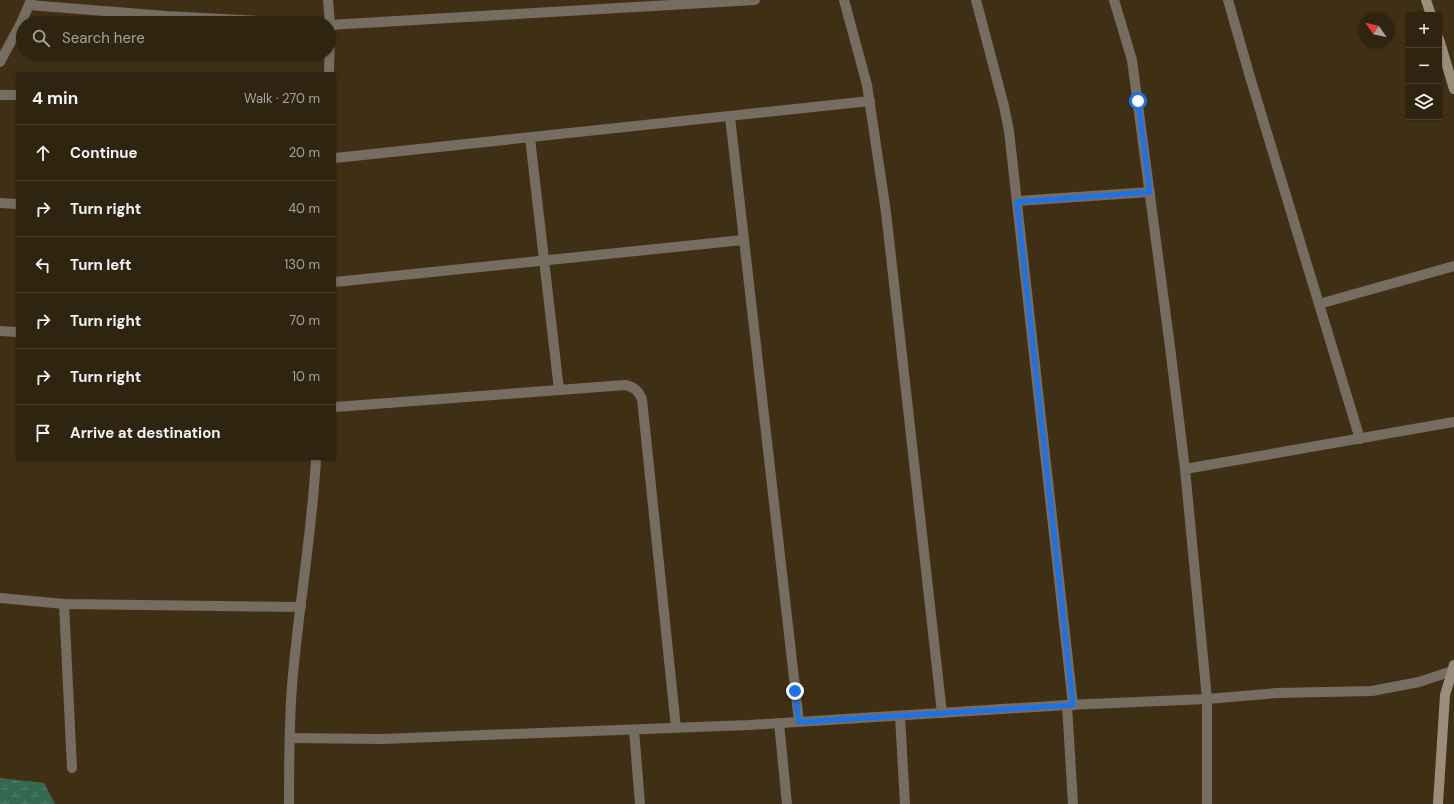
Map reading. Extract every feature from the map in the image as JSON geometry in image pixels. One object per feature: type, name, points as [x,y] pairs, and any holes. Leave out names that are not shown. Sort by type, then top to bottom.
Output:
[{"type":"street","points":[[328,0],[329,16]]},
{"type":"street","points":[[336,25],[755,0]]},
{"type":"street","points":[[844,0],[867,85],[886,212],[942,713]]},
{"type":"street","points":[[976,0],[1004,106],[1009,132],[1070,705],[1073,804]]},
{"type":"street","points":[[1114,0],[1132,60],[1150,192],[1184,469],[1207,699],[1207,804]]},
{"type":"street","points":[[1228,0],[1360,439]]},
{"type":"street","points":[[1426,0],[1430,12]]},
{"type":"street","points":[[23,16],[30,3],[166,16]]},
{"type":"street","points":[[0,62],[16,31]]},
{"type":"street","points":[[1442,48],[1454,89]]},
{"type":"street","points":[[329,60],[329,72]]},
{"type":"street","points":[[0,94],[16,95]]},
{"type":"street","points":[[336,158],[870,101]]},
{"type":"street","points":[[730,117],[799,722]]},
{"type":"street","points":[[530,138],[559,390]]},
{"type":"street","points":[[1017,202],[1150,192]]},
{"type":"street","points":[[0,203],[16,204]]},
{"type":"street","points":[[336,282],[743,240]]},
{"type":"street","points":[[1319,304],[1454,266]]},
{"type":"street","points":[[0,331],[16,332]]},
{"type":"street","points":[[336,407],[625,385],[632,386],[638,391],[642,399],[676,728]]},
{"type":"street","points":[[1184,469],[1454,422]]},
{"type":"street","points":[[289,804],[292,685],[314,493],[316,460]]},
{"type":"street","points":[[0,598],[64,604],[301,607]]},
{"type":"street","points":[[64,604],[72,768]]},
{"type":"street","points":[[290,738],[382,739],[634,730],[799,722],[1070,705],[1207,699],[1277,693],[1372,691],[1419,682],[1453,668]]},
{"type":"street","points":[[1438,804],[1445,695],[1453,668]]},
{"type":"street","points":[[900,716],[905,804]]},
{"type":"street","points":[[779,723],[787,804]]},
{"type":"street","points":[[634,730],[640,804]]},
{"type":"green space","points":[[0,778],[44,783],[55,804],[0,804]]},
{"type":"route","points":[[795,691],[799,722],[1073,705],[1017,202],[1150,192],[1138,101]]}]
